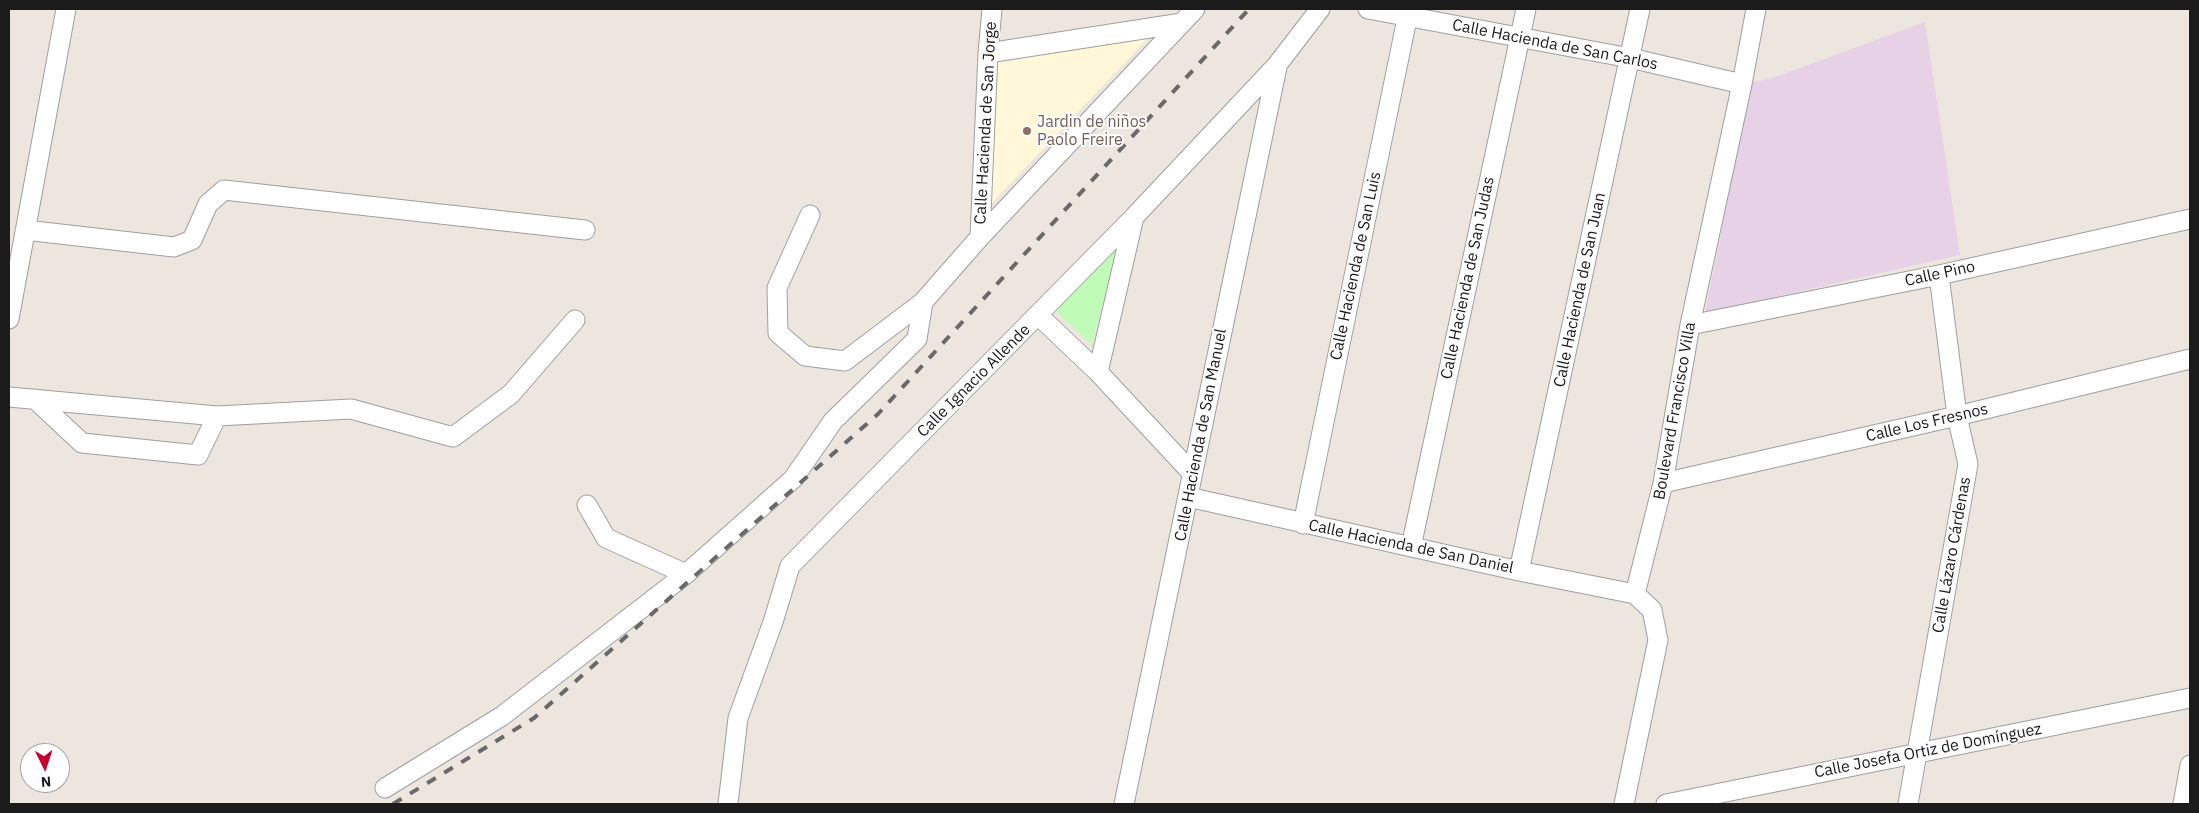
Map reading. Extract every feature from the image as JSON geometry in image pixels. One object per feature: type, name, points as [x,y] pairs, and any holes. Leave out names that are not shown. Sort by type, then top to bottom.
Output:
[{"type":"street","points":[[9,320],[66,9]]},
{"type":"street","name":"Calle Hacienda de San Jorge","points":[[980,237],[988,53],[992,9]]},
{"type":"street","points":[[810,215],[777,288],[778,333],[805,356],[845,361],[923,302],[980,237],[1195,9]]},
{"type":"street","name":"Calle Ignacio Allende","points":[[728,804],[738,718],[773,622],[790,566],[1039,316],[1134,217],[1277,66],[1320,9]]},
{"type":"street","name":"Calle Hacienda de San Carlos","points":[[1368,9],[1408,13],[1520,38],[1630,58],[1742,84]]},
{"type":"street","name":"Calle Hacienda de San Judas","points":[[1411,547],[1526,9]]},
{"type":"street","name":"Calle Hacienda de San Juan","points":[[1519,571],[1640,9]]},
{"type":"street","name":"Boulevard Francisco Villa","points":[[1635,594],[1663,483],[1690,325],[1742,84],[1756,9]]},
{"type":"street","name":"Calle Hacienda de San Luis","points":[[1303,524],[1408,13]]},
{"type":"street","points":[[988,53],[1182,23]]},
{"type":"street","name":"Calle Hacienda de San Manuel","points":[[1124,804],[1277,66]]},
{"type":"street","points":[[25,230],[174,247],[192,240],[208,204],[224,190],[585,230]]},
{"type":"street","points":[[1098,372],[1134,217]]},
{"type":"street","name":"Calle Pino","points":[[1690,325],[1939,275],[2190,219]]},
{"type":"street","name":"Calle Lázaro Cárdenas","points":[[1908,804],[1968,464],[1957,416],[1939,275]]},
{"type":"street","points":[[385,788],[502,716],[686,574],[793,479],[833,421],[918,339],[923,302]]},
{"type":"street","points":[[1039,316],[1098,372],[1192,473]]},
{"type":"street","points":[[9,397],[217,416],[351,409],[453,437],[511,394],[574,320]]},
{"type":"street","name":"Calle Los Fresnos","points":[[1663,483],[1957,416],[2190,359]]},
{"type":"street","points":[[35,399],[82,443],[198,455],[217,416]]},
{"type":"street","name":"Calle Hacienda de San Daniel","points":[[1188,497],[1519,571],[1635,594]]},
{"type":"street","points":[[587,505],[606,538],[686,574]]},
{"type":"street","points":[[1624,804],[1658,640],[1652,610],[1635,594]]},
{"type":"street","name":"Calle Josefa Ortiz de Domínguez","points":[[1666,804],[2190,698]]},
{"type":"street","points":[[2183,804],[2190,765]]},
{"type":"shaded area","points":[[1925,22],[1960,255],[1705,313],[1751,82],[1770,79]]},
{"type":"shaded area","name":"Jardin de niños Paolo Freire","points":[[1153,33],[991,204],[998,59]]},
{"type":"green space","points":[[1120,241],[1092,345],[1053,308]]},
{"type":"railway","points":[[393,804],[534,718],[878,414],[1249,9]]},
{"type":"place","name":"Jardin de niños Paolo Freire","points":[[1027,131]]}]
